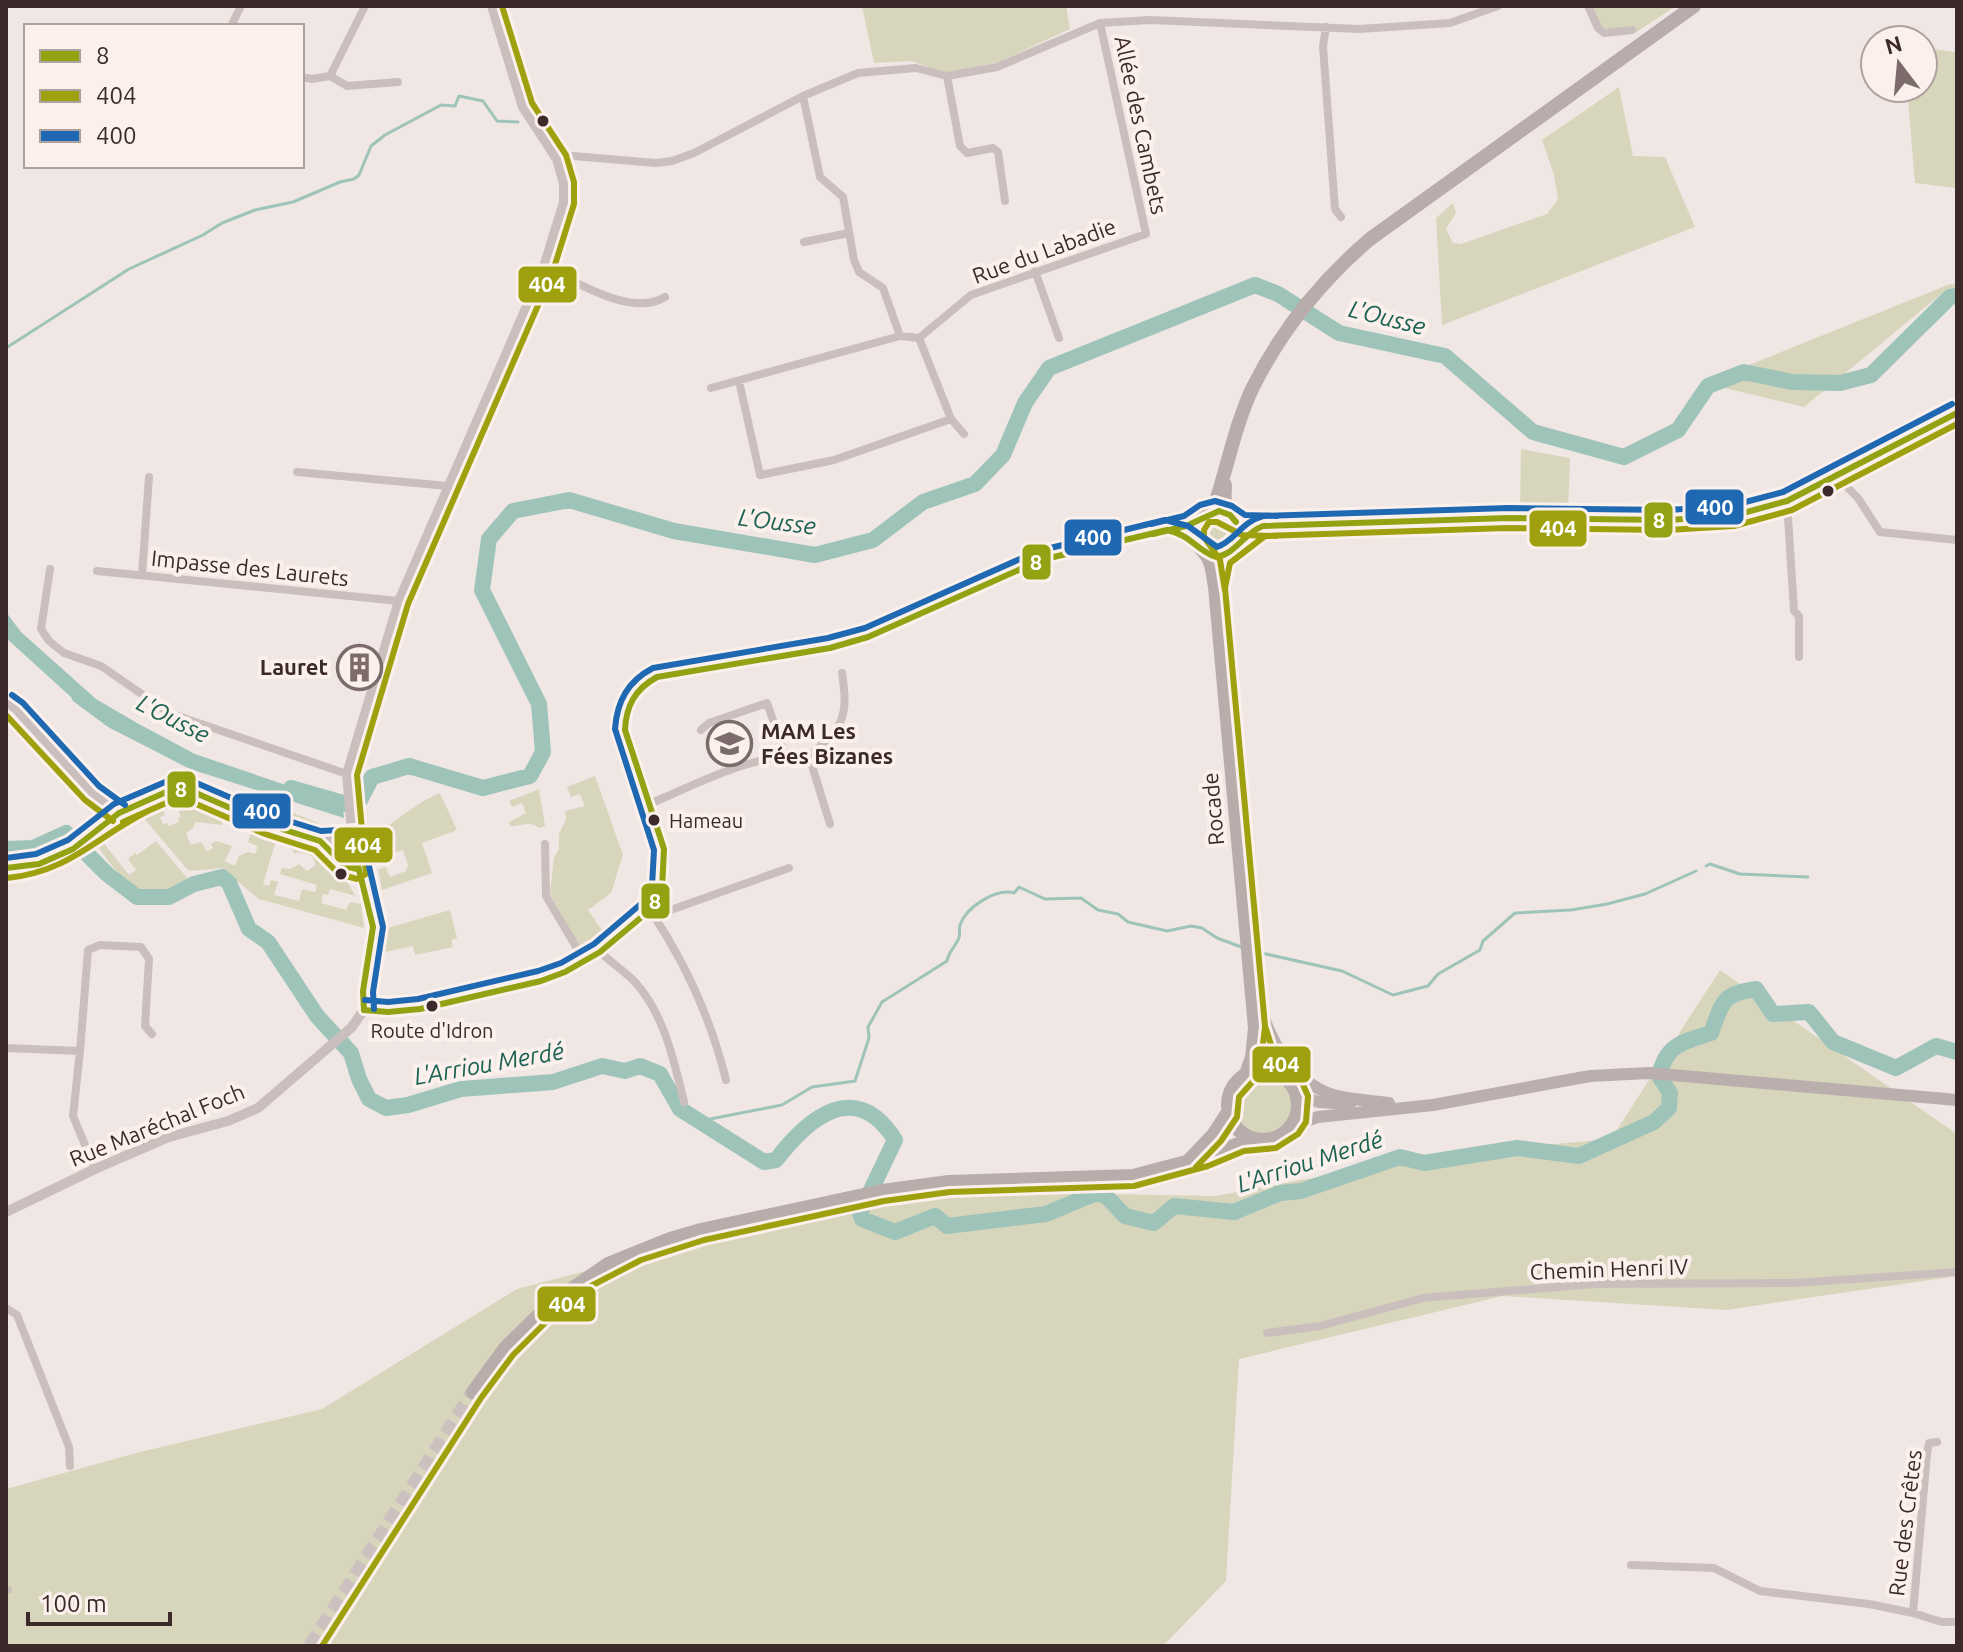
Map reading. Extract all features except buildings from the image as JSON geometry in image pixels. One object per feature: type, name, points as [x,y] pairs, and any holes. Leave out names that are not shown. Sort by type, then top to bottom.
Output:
[{"type":"main road","points":[[1229,461],[1224,500],[1238,542],[1234,548],[1214,555],[1195,543],[1194,528],[1203,517],[1229,461],[1252,389],[1306,303],[1370,239],[1694,6]]},
{"type":"main road","points":[[1203,517],[1232,519]]},
{"type":"main road","name":"Rocade","points":[[1214,555],[1255,1028]]},
{"type":"main road","points":[[1250,977],[1270,1036],[1282,1056],[1300,1075],[1320,1090],[1343,1097],[1389,1103]]},
{"type":"main road","points":[[1255,1028],[1265,1059],[1274,1071],[1293,1085],[1298,1096],[1297,1117],[1291,1126]]},
{"type":"main road","points":[[1246,1074],[1252,1057],[1255,1028]]},
{"type":"main road","points":[[1251,1139],[1232,1124],[1227,1103],[1233,1086],[1246,1074],[1255,1070],[1274,1071]]},
{"type":"main road","points":[[473,1392],[505,1348],[529,1324],[567,1291],[608,1264],[701,1230],[882,1191],[949,1182],[1133,1176],[1187,1162],[1251,1139],[1273,1139],[1291,1126],[1318,1117],[1403,1109],[1590,1076],[1672,1074],[1957,1100]]},
{"type":"main road","points":[[1298,1096],[1332,1103],[1461,1099]]},
{"type":"main road","points":[[1187,1162],[1213,1135],[1228,1112]]},
{"type":"street","points":[[232,24],[241,6]]},
{"type":"street","points":[[330,76],[365,6]]},
{"type":"street","points":[[492,6],[523,107],[557,159],[564,184],[564,202],[544,267],[399,601],[347,774],[357,869],[373,927],[363,991],[364,1010],[420,1009],[541,981],[585,962],[650,910],[662,889],[664,849],[625,730],[625,715],[645,683],[670,673],[830,648],[868,637],[1041,560],[1167,530],[1203,517]]},
{"type":"street","points":[[557,159],[573,156],[656,163],[672,161],[694,153],[803,96],[858,73],[916,68],[947,76],[997,67],[1100,23],[1150,20],[1359,29],[1450,23],[1498,6]]},
{"type":"street","points":[[1588,6],[1598,28],[1604,33],[1632,30]]},
{"type":"street","name":"Allée des Cambets","points":[[1100,23],[1146,234]]},
{"type":"street","points":[[1326,27],[1323,46],[1333,194],[1335,209],[1341,217]]},
{"type":"street","points":[[304,77],[330,76],[347,86],[398,82]]},
{"type":"street","points":[[947,76],[960,146],[967,153],[993,148],[998,152],[1005,201]]},
{"type":"street","points":[[803,96],[820,177],[843,197],[859,272],[883,288],[900,336]]},
{"type":"street","points":[[804,242],[849,233]]},
{"type":"street","name":"Rue du Labadie","points":[[919,338],[971,295],[1146,234]]},
{"type":"street","points":[[544,267],[626,304],[657,302],[665,297]]},
{"type":"street","points":[[1035,271],[1059,338]]},
{"type":"street","points":[[711,388],[900,336],[919,338],[951,419],[964,434]]},
{"type":"street","points":[[739,381],[760,475],[834,460],[951,419]]},
{"type":"street","points":[[1232,519],[1263,526],[1508,518],[1678,520],[1732,516],[1787,501],[1957,413]]},
{"type":"street","points":[[297,472],[448,486]]},
{"type":"street","points":[[142,575],[149,477]]},
{"type":"street","points":[[1837,477],[1858,498],[1880,532],[1957,540]]},
{"type":"street","points":[[1787,501],[1794,611],[1799,616],[1799,657]]},
{"type":"street","points":[[1238,542],[1263,526]]},
{"type":"street","points":[[1167,530],[1187,536],[1195,543]]},
{"type":"street","points":[[50,569],[41,629],[49,641],[64,653],[101,666],[169,713],[347,774]]},
{"type":"street","name":"Impasse des Laurets","points":[[97,571],[399,601]]},
{"type":"street","points":[[649,804],[738,767],[785,755],[809,756],[843,721],[847,702],[842,673]]},
{"type":"street","points":[[6,703],[92,793],[119,813]]},
{"type":"street","points":[[701,730],[709,723],[767,703],[785,755]]},
{"type":"street","points":[[809,756],[830,824]]},
{"type":"street","points":[[6,868],[39,864],[76,847],[119,813],[173,789],[189,790],[269,825],[320,841],[352,838]]},
{"type":"street","points":[[92,793],[101,826]]},
{"type":"street","points":[[320,841],[345,866],[357,869]]},
{"type":"street","points":[[545,844],[546,896],[585,962]]},
{"type":"street","points":[[650,910],[665,912],[789,868]]},
{"type":"street","points":[[650,910],[668,937],[696,992],[718,1048],[726,1080]]},
{"type":"street","points":[[95,1169],[73,1116],[88,950],[100,945],[141,947],[149,959],[145,1026],[152,1034]]},
{"type":"street","points":[[600,952],[635,982],[650,1004],[672,1053],[684,1102]]},
{"type":"street","name":"Rue Maréchal Foch","points":[[6,1212],[169,1137],[228,1121],[258,1108],[351,1028],[364,1010]]},
{"type":"street","points":[[6,1048],[80,1051]]},
{"type":"street","name":"Chemin Henri IV","points":[[1267,1333],[1320,1326],[1419,1298],[1594,1284],[1794,1283],[1957,1272]]},
{"type":"street","points":[[6,1308],[17,1315],[29,1344],[69,1447],[70,1466]]},
{"type":"street","name":"Rue des Crêtes","points":[[1913,1613],[1927,1454],[1929,1443],[1937,1442]]},
{"type":"street","name":"Rue des Crêtes","points":[[1631,1565],[1714,1568],[1760,1591],[1869,1604],[1942,1622],[1957,1622]]},
{"type":"shaded area","points":[[862,6],[1066,6],[1070,29],[999,62],[945,73],[911,61],[874,63]]},
{"type":"shaded area","points":[[1676,6],[1635,33],[1633,29],[1614,31],[1599,26],[1592,8]]},
{"type":"shaded area","points":[[1939,50],[1957,52],[1957,188],[1915,183],[1908,104],[1939,104]]},
{"type":"shaded area","points":[[1619,87],[1633,156],[1665,157],[1695,227],[1442,325],[1436,218],[1453,203],[1456,213],[1446,229],[1453,243],[1461,244],[1547,214],[1558,199],[1554,175],[1542,140]]},
{"type":"shaded area","points":[[1950,284],[1957,285],[1957,297],[1940,295],[1804,407],[1704,383]]},
{"type":"shaded area","points":[[1521,449],[1570,458],[1568,513],[1520,512]]},
{"type":"shaded area","points":[[1215,517],[1227,521],[1231,533],[1227,545],[1215,549],[1203,545],[1199,533],[1203,521]]},
{"type":"shaded area","name":"L'Ousse","points":[[6,612],[21,632],[96,699],[195,754],[318,796],[342,795],[344,818],[190,769],[108,727],[73,701],[6,638]]},
{"type":"shaded area","points":[[595,776],[623,855],[611,893],[588,910],[606,936],[590,948],[580,948],[550,894],[554,857],[559,849],[565,811],[585,806],[580,794],[571,797],[567,787]]},
{"type":"shaded area","points":[[539,789],[545,826],[510,826],[509,822],[526,813],[522,803],[512,807],[509,801]]},
{"type":"shaded area","points":[[225,792],[260,800],[255,806],[280,816],[283,809],[319,823],[315,835],[270,821],[222,799]]},
{"type":"shaded area","points":[[440,793],[457,830],[422,843],[432,873],[382,890],[378,869],[386,867],[390,877],[406,871],[408,865],[403,850],[368,861],[366,848],[373,838],[384,834],[383,830],[417,805]]},
{"type":"shaded area","points":[[184,797],[221,817],[222,825],[196,822],[186,833],[191,845],[201,842],[207,851],[213,848],[211,844],[216,841],[232,846],[225,861],[235,866],[239,856],[248,852],[255,854],[258,846],[248,842],[252,829],[277,837],[263,884],[269,886],[271,880],[278,882],[274,895],[299,901],[302,889],[315,892],[317,885],[280,874],[282,868],[290,869],[299,864],[307,871],[316,865],[312,856],[295,854],[289,846],[300,844],[320,851],[337,868],[356,896],[330,889],[328,895],[323,894],[321,903],[346,910],[350,902],[361,904],[364,928],[259,899],[221,868],[190,871],[138,811],[156,805],[165,815],[160,817],[163,824],[169,826],[179,822],[178,818],[181,817],[178,809],[173,811],[171,807],[176,804],[175,798]]},
{"type":"shaded area","points":[[98,836],[129,875],[136,870],[128,859],[156,841],[188,879],[165,891],[153,893],[142,890],[114,868],[93,840]]},
{"type":"shaded area","points":[[450,910],[457,938],[451,940],[453,947],[415,955],[413,946],[380,953],[384,929]]},
{"type":"shaded area","points":[[1720,970],[1957,1134],[1957,1276],[1726,1310],[1503,1296],[1239,1359],[1226,1581],[1163,1646],[6,1646],[6,1489],[140,1452],[322,1409],[517,1289],[740,1230],[946,1191],[1215,1196],[1443,1154],[1611,1139]]},
{"type":"shaded area","points":[[1262,1075],[1273,1077],[1283,1084],[1290,1094],[1290,1116],[1283,1126],[1273,1133],[1262,1135],[1251,1133],[1241,1126],[1234,1116],[1232,1105],[1234,1094],[1241,1084],[1251,1077]]},
{"type":"waterway","points":[[6,348],[129,269],[222,223],[255,210],[293,202],[354,179],[359,175],[371,146],[385,135],[441,105],[455,106],[459,96],[483,101],[497,121],[518,122]]},
{"type":"waterway","name":"L'Ousse","points":[[291,788],[350,805],[360,800],[372,777],[409,766],[483,788],[530,776],[543,752],[539,704],[482,590],[489,539],[513,511],[569,500],[674,531],[815,555],[873,540],[923,502],[975,484],[1003,455],[1025,403],[1049,368],[1255,285],[1278,294],[1339,333],[1445,356],[1533,432],[1624,457],[1678,430],[1708,386],[1744,372],[1792,382],[1840,383],[1871,375],[1950,297],[1957,296]]},
{"type":"waterway","name":"L'Arriou Merdé","points":[[6,849],[33,848],[66,833],[107,874],[137,897],[169,897],[194,884],[222,877],[229,883],[249,929],[268,942],[317,1016],[351,1053],[369,1099],[386,1108],[408,1105],[461,1089],[553,1082],[602,1066],[625,1071],[640,1066],[660,1074],[680,1109],[764,1162],[776,1160],[818,1118],[849,1108],[865,1111],[880,1121],[895,1140],[860,1213],[862,1219],[895,1232],[935,1216],[947,1226],[1046,1214],[1096,1193],[1107,1197],[1125,1216],[1154,1223],[1174,1206],[1234,1212],[1280,1193],[1301,1191],[1400,1157],[1424,1163],[1517,1148],[1579,1156],[1654,1122],[1669,1108],[1670,1093],[1659,1076],[1666,1057],[1684,1042],[1711,1033],[1721,1007],[1730,997],[1756,989],[1773,1014],[1809,1012],[1833,1042],[1896,1068],[1936,1046],[1957,1052]]},
{"type":"waterway","points":[[1706,866],[1710,864],[1740,874],[1808,877]]},
{"type":"waterway","points":[[1257,952],[1342,971],[1393,995],[1428,986],[1438,974],[1480,950],[1483,941],[1515,913],[1571,910],[1607,904],[1645,894],[1696,871]]},
{"type":"waterway","points":[[700,1121],[782,1105],[812,1087],[855,1081],[869,1038],[868,1027],[882,1002],[947,961],[959,938],[963,918],[982,900],[999,893],[1014,893],[1019,887],[1045,899],[1081,898],[1098,910],[1118,914],[1128,922],[1167,931],[1191,926],[1202,928],[1217,938],[1244,948]]},
{"type":"tunnel","points":[[310,1646],[473,1392]]},
{"type":"transit line","name":"404","points":[[123,822],[175,799],[187,800],[265,834],[315,850],[339,874],[357,879],[366,874],[357,775],[408,604],[553,271],[574,204],[574,182],[566,155],[532,103],[502,6]]},
{"type":"transit line","name":"400","points":[[365,1000],[388,1002],[418,999],[561,963],[594,944],[642,903],[652,886],[654,850],[615,729],[618,709],[625,693],[637,679],[653,668],[828,638],[865,628],[1038,551],[1165,520],[1188,526],[1217,547],[1263,516],[1508,508],[1668,510],[1730,506],[1783,492],[1952,404]]},
{"type":"transit line","name":"8","points":[[364,1010],[388,1012],[420,1009],[541,981],[565,972],[600,952],[650,910],[662,889],[664,849],[625,730],[633,699],[657,677],[830,648],[868,637],[1041,560],[1167,530],[1182,535],[1216,557],[1229,552],[1263,526],[1508,518],[1668,520],[1732,516],[1787,501],[1957,413]]},
{"type":"transit line","name":"404","points":[[322,1646],[481,1398],[513,1355],[556,1312],[589,1287],[641,1260],[704,1240],[884,1201],[950,1192],[1134,1186],[1208,1166],[1244,1151],[1276,1148],[1298,1134],[1306,1122],[1308,1096],[1300,1078],[1281,1064],[1274,1054],[1265,1026],[1225,588],[1230,563],[1265,536],[1508,528],[1668,530],[1734,526],[1792,510],[1957,424]]},
{"type":"transit line","name":"400","points":[[1151,524],[1184,516],[1200,505],[1215,501],[1232,506],[1245,515],[1277,516]]},
{"type":"transit line","name":"8","points":[[1153,534],[1186,526],[1219,511],[1230,515],[1236,522]]},
{"type":"transit line","name":"404","points":[[1225,591],[1220,560],[1204,537],[1209,522],[1217,522],[1242,535],[1276,536]]},
{"type":"transit line","name":"400","points":[[12,695],[23,703],[99,786],[125,805]]},
{"type":"transit line","name":"404","points":[[6,715],[85,800],[113,821]]},
{"type":"transit line","name":"400","points":[[6,858],[36,854],[68,840],[114,804],[172,779],[192,781],[273,816],[321,831],[356,829],[362,836],[383,927],[373,992],[374,1009]]},
{"type":"transit line","name":"8","points":[[6,868],[39,864],[73,849],[119,813],[173,789],[189,790],[269,825],[320,841],[345,866],[357,869]]},
{"type":"transit line","name":"404","points":[[7,878],[48,869],[65,861],[148,811]]},
{"type":"transit line","name":"8","points":[[352,841],[373,927],[363,991],[364,1010]]},
{"type":"transit line","name":"404","points":[[1196,1167],[1221,1141],[1237,1117],[1239,1097],[1255,1079],[1261,1060],[1265,1027]]},
{"type":"place","name":"Lauret","points":[[359,667]]},
{"type":"place","name":"MAM Les Fées Bizanes","points":[[730,744]]},
{"type":"place","name":"Hameau","points":[[654,820]]},
{"type":"place","name":"Route d'Idron","points":[[432,1006]]}]
